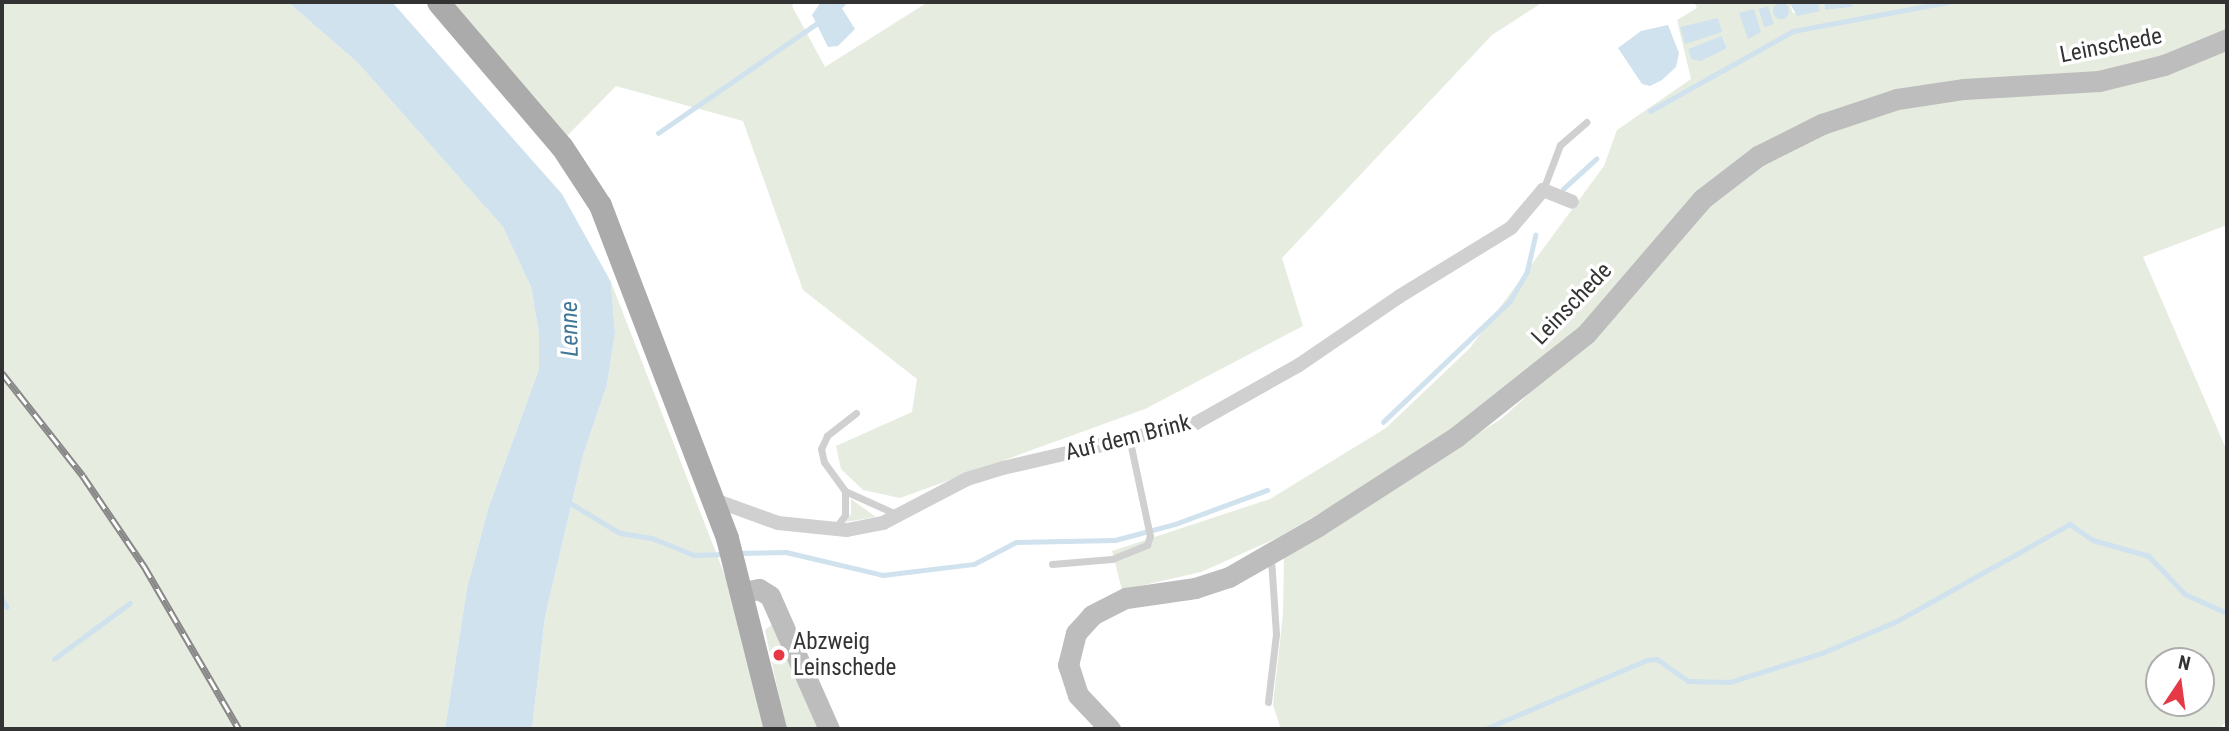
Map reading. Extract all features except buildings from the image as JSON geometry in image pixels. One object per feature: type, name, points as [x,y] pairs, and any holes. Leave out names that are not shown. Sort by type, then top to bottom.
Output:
[{"type":"main road","points":[[438,2],[542,122],[600,205],[730,549],[743,592],[775,729]]},
{"type":"main road","name":"Leinschede","points":[[1110,729],[1078,695],[1069,674],[1071,644],[1083,623],[1112,603],[1211,584],[1270,554],[1406,471],[1535,378],[1586,334],[1702,199],[1787,139],[1897,99],[1964,89],[2099,80],[2164,65],[2227,39]]},
{"type":"main road","points":[[743,592],[760,589],[770,596],[828,729]]},
{"type":"street","name":"Auf dem Brink","points":[[712,499],[778,523],[833,530],[883,523],[991,471],[1130,442],[1196,423],[1299,365],[1400,296],[1511,228],[1543,190]]},
{"type":"street","points":[[1543,190],[1572,202]]},
{"type":"lane","points":[[1543,190],[1560,145],[1586,122]]},
{"type":"lane","points":[[856,413],[827,436],[821,449],[831,476],[845,491],[900,516]]},
{"type":"lane","points":[[1052,564],[1112,559],[1147,545],[1150,536],[1130,442]]},
{"type":"lane","points":[[833,530],[845,515],[845,491]]},
{"type":"lane","points":[[1268,702],[1276,634],[1270,554]]},
{"type":"shaded area","points":[[2,2],[288,2],[358,63],[503,227],[531,287],[539,334],[539,369],[489,506],[467,588],[445,729],[2,729]]},
{"type":"shaded area","points":[[448,2],[795,2],[792,6],[825,67],[928,2],[1543,2],[1492,35],[1282,258],[1303,326],[1145,409],[900,498],[863,490],[841,469],[836,446],[912,412],[917,379],[803,290],[743,121],[616,86],[567,136]]},
{"type":"shaded area","points":[[1694,2],[1789,2],[1793,13],[1819,11],[1818,2],[1824,2],[1825,10],[1853,7],[1852,2],[2227,2],[2227,225],[2143,257],[2227,451],[2227,721],[2219,729],[1281,729],[1273,705],[1283,614],[1284,557],[1501,419],[1620,312],[1578,337],[1487,414],[1279,537],[1201,572],[1122,590],[1112,551],[1270,499],[1386,428],[1470,348],[1604,166],[1617,130],[1691,79],[1677,20],[1697,8]],"holes":[[[1723,37],[1727,48],[1691,59],[1688,49]]]},
{"type":"shaded area","points":[[611,282],[727,581],[765,729],[532,729],[545,617],[583,455],[607,385],[615,333]]},
{"type":"shaded area","points":[[851,499],[876,517],[845,522],[851,514]]},
{"type":"shaded area","points":[[773,624],[819,729],[786,729],[765,630]]},
{"type":"water","name":"Lenne","points":[[288,2],[392,2],[562,194],[611,282],[615,333],[607,385],[583,455],[545,617],[532,729],[445,729],[467,588],[489,506],[539,369],[539,334],[531,287],[503,227],[358,63]]},
{"type":"water","points":[[821,2],[838,2],[855,29],[838,46],[828,47],[812,15]]},
{"type":"water","points":[[1789,2],[1818,2],[1820,11],[1797,16]]},
{"type":"water","points":[[1824,2],[1852,2],[1853,7],[1825,10]]},
{"type":"water","points":[[1781,3],[1787,5],[1787,17],[1781,19],[1775,17],[1773,11],[1775,5]]},
{"type":"water","points":[[1768,6],[1774,24],[1764,27],[1758,9]]},
{"type":"water","points":[[1754,9],[1761,32],[1748,39],[1739,13]]},
{"type":"water","points":[[1718,18],[1722,32],[1685,44],[1680,27]]},
{"type":"water","points":[[1668,25],[1679,53],[1676,67],[1662,80],[1650,86],[1642,84],[1618,48],[1641,31]]},
{"type":"water","points":[[1722,36],[1727,48],[1701,61],[1691,59],[1688,49]]},
{"type":"waterway","points":[[841,5],[844,2]]},
{"type":"waterway","points":[[1650,111],[1793,31],[1948,2]]},
{"type":"waterway","points":[[658,133],[816,24]]},
{"type":"waterway","points":[[1563,189],[1596,159]]},
{"type":"waterway","points":[[1383,422],[1510,301],[1527,271],[1535,235]]},
{"type":"waterway","points":[[739,553],[786,552],[883,575],[974,564],[1016,542],[1115,540],[1175,524],[1267,490]]},
{"type":"waterway","points":[[567,501],[620,533],[652,538],[694,555],[724,554]]},
{"type":"waterway","points":[[1485,729],[1647,660],[1657,659],[1688,681],[1730,682],[1822,653],[1897,621],[2070,524],[2093,540],[2149,556],[2185,594],[2227,613]]},
{"type":"waterway","points":[[2,599],[7,607]]},
{"type":"waterway","points":[[54,659],[130,603]]},
{"type":"railway","points":[[2,373],[83,476],[144,566],[239,729]]},
{"type":"place","name":"Abzweig Leinschede","points":[[779,655]]}]
